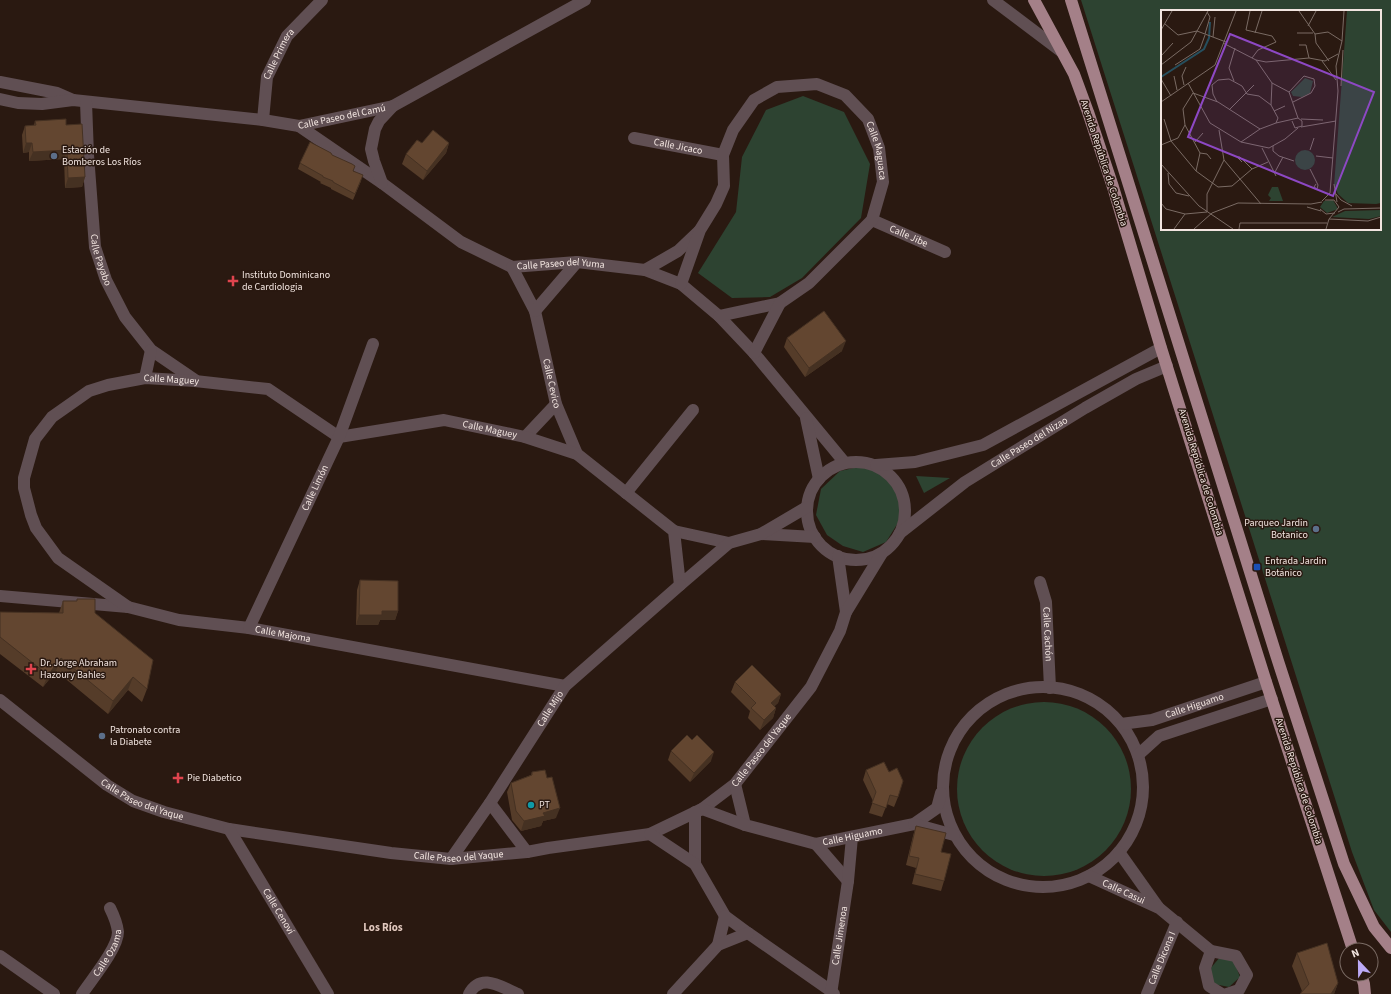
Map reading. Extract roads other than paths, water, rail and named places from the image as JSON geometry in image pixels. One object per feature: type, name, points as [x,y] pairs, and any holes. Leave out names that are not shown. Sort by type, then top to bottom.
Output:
[{"type":"main road","name":"Avenida República de Colombia","points":[[1034,0],[1074,74],[1088,112],[1113,187],[1161,348],[1266,682],[1350,942]]},
{"type":"main road","name":"Avenida República de Colombia","points":[[1071,0],[1276,654],[1344,864],[1374,927],[1391,948]]},
{"type":"main road","points":[[1363,984],[1371,994]]},
{"type":"street","name":"Calle Primera","points":[[262,120],[267,77],[288,36],[322,0]]},
{"type":"street","name":"Calle Paseo del Camú","points":[[73,100],[262,120],[298,126],[393,106],[585,0]]},
{"type":"street","points":[[993,0],[1062,52]]},
{"type":"street","points":[[0,82],[57,93],[73,100]]},
{"type":"street","name":"Calle Maguaca","points":[[681,284],[700,230],[716,204],[724,186],[723,155],[733,130],[754,100],[777,87],[817,84],[845,95],[868,119],[879,148],[883,182],[872,220],[809,283],[780,303],[719,316]]},
{"type":"street","points":[[0,99],[42,104],[73,100]]},
{"type":"street","name":"Calle Payabo","points":[[86,102],[88,155],[95,248],[106,280],[125,317],[151,350],[195,381]]},
{"type":"street","points":[[382,183],[371,149],[375,129],[379,121],[393,106]]},
{"type":"street","name":"Calle Paseo del Yuma","points":[[298,126],[382,183],[416,210],[461,242],[512,267],[577,262],[645,270],[681,284],[719,316],[754,354],[845,463]]},
{"type":"street","name":"Calle Jicaco","points":[[634,138],[723,155]]},
{"type":"street","name":"Calle Jibe","points":[[872,220],[946,252]]},
{"type":"street","points":[[645,270],[678,251],[700,230]]},
{"type":"street","points":[[535,311],[577,262]]},
{"type":"street","name":"Calle Cevico","points":[[512,267],[535,311],[556,404],[577,454]]},
{"type":"street","name":"Calle Maguaca","points":[[754,354],[780,303]]},
{"type":"street","name":"Calle Limón","points":[[249,628],[339,437],[373,344]]},
{"type":"street","name":"Calle Paseo del Nizao","points":[[876,465],[915,462],[983,445],[1161,348]]},
{"type":"street","points":[[145,378],[151,350]]},
{"type":"street","name":"Calle Paseo del Nizao","points":[[900,533],[965,482],[1085,408],[1136,379],[1167,366]]},
{"type":"street","name":"Calle Maguey","points":[[128,607],[58,558],[36,528],[24,488],[24,478],[35,439],[52,417],[89,392],[108,384],[145,378],[195,381],[268,389],[339,437],[444,420],[525,437],[577,454],[674,531],[729,543]]},
{"type":"street","name":"Calle Maguey","points":[[525,437],[556,404]]},
{"type":"street","points":[[626,493],[692,410]]},
{"type":"street","name":"Calle Paseo del Yuma","points":[[806,417],[819,479]]},
{"type":"street","points":[[861,462],[876,465],[889,474],[900,487],[905,503],[905,520],[900,533],[892,544],[882,553],[868,558],[853,560],[838,556],[825,549],[814,537],[808,523],[807,508],[811,492],[819,479],[831,469],[845,463],[861,462]]},
{"type":"street","name":"Calle Maguey","points":[[680,585],[729,543],[761,534],[807,508]]},
{"type":"street","points":[[674,531],[680,585]]},
{"type":"street","name":"Calle Maguey","points":[[761,534],[814,537]]},
{"type":"street","name":"Calle Paseo del Yaque","points":[[0,700],[107,785],[133,801],[164,812],[229,829],[391,853],[451,859],[527,852],[650,834],[698,810],[735,784],[811,687],[840,631],[846,612],[882,553]]},
{"type":"street","name":"Calle Paseo del Yaque","points":[[838,556],[846,612]]},
{"type":"street","name":"Calle Cachón","points":[[1040,582],[1046,602],[1050,688]]},
{"type":"street","name":"Calle Mijo","points":[[451,859],[490,803],[565,686],[680,585]]},
{"type":"street","name":"Calle Majoma","points":[[0,596],[128,607],[180,620],[249,628],[565,686]]},
{"type":"street","name":"Calle Higuamo","points":[[1121,724],[1152,720],[1266,682]]},
{"type":"street","points":[[1050,688],[1077,693],[1101,706],[1121,724],[1131,739],[1138,755],[1143,780],[1141,806],[1133,830],[1119,852],[1105,865],[1089,876],[1059,886],[1028,886],[998,877],[973,859],[954,835],[945,812],[942,787],[945,764],[954,742],[967,722],[984,707],[1004,695],[1027,689],[1050,688]]},
{"type":"street","name":"Calle Higuamo","points":[[1138,755],[1159,736],[1272,699]]},
{"type":"street","points":[[735,784],[745,825]]},
{"type":"street","name":"Calle Higuamo","points":[[698,810],[745,825],[816,844],[914,824],[937,808],[942,787]]},
{"type":"street","points":[[490,803],[527,852]]},
{"type":"street","points":[[695,864],[698,810]]},
{"type":"street","name":"Calle Higuamo","points":[[914,824],[954,835]]},
{"type":"street","name":"Calle Cenoví","points":[[229,829],[328,994]]},
{"type":"street","points":[[650,834],[695,864],[725,916],[832,993]]},
{"type":"street","name":"Calle Jimenoa","points":[[832,993],[848,881],[852,837]]},
{"type":"street","points":[[816,844],[848,881]]},
{"type":"street","name":"Calle Casui","points":[[1119,852],[1159,908]]},
{"type":"street","name":"Calle Casui","points":[[1089,876],[1159,908],[1211,951],[1236,956],[1247,975],[1239,990],[1227,994]]},
{"type":"street","name":"Calle Ozama","points":[[82,994],[117,940],[118,932],[116,921],[110,908]]},
{"type":"street","points":[[718,945],[725,916]]},
{"type":"street","name":"Calle Dicona I","points":[[1147,994],[1177,922]]},
{"type":"street","points":[[674,994],[718,945],[748,933]]},
{"type":"street","points":[[1211,951],[1205,968],[1209,986],[1222,994]]},
{"type":"street","points":[[0,956],[54,994]]},
{"type":"street","points":[[469,994],[472,988],[481,983],[492,982],[518,994]]},
{"type":"place","name":"Estación de Bomberos Los Ríos","points":[[54,156]]},
{"type":"place","name":"Instituto Dominicano de Cardiologia","points":[[233,281]]},
{"type":"place","name":"Parqueo Jardin Botanico","points":[[1316,529]]},
{"type":"place","name":"Entrada Jardin Botánico","points":[[1257,567]]},
{"type":"place","name":"Dr. Jorge Abraham Hazoury Bahles","points":[[31,669]]},
{"type":"place","name":"Patronato contra la Diabete","points":[[102,736]]},
{"type":"place","name":"Pie Diabetico","points":[[178,778]]},
{"type":"place","name":"PT","points":[[531,805]]},
{"type":"district","name":"Los Ríos","points":[[383,927]]}]
